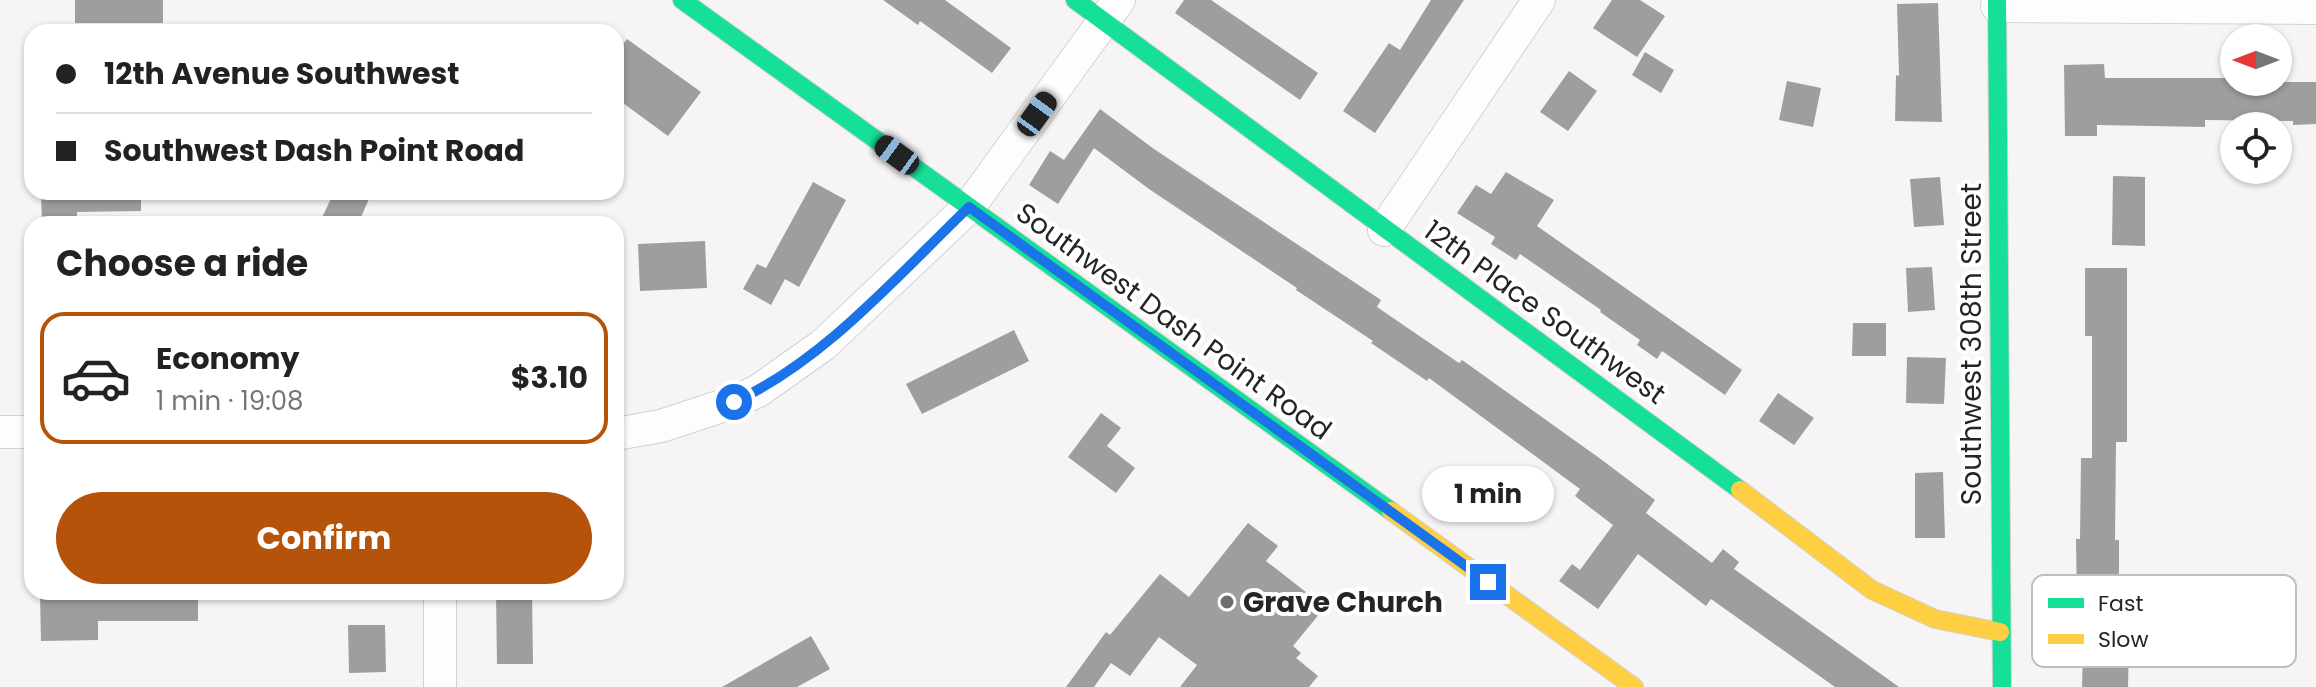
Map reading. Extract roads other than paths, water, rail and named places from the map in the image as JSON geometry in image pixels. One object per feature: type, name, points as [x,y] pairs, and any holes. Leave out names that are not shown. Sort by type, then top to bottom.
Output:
[{"type":"street","name":"Southwest Dash Point Road","points":[[682,0],[1634,687]]},
{"type":"street","name":"12th Place Southwest","points":[[1075,0],[1112,10],[1384,230],[1639,414],[1872,590],[1935,619],[2000,632]]},
{"type":"street","points":[[1384,230],[1539,0]]},
{"type":"street","points":[[1997,3],[2316,8]]},
{"type":"street","name":"Southwest 308th Street","points":[[1997,3],[2002,687]]},
{"type":"street","points":[[624,432],[687,418],[758,391],[823,345],[969,207],[1112,10]]},
{"type":"street","points":[[0,432],[24,432]]},
{"type":"street","points":[[440,600],[440,687]]},
{"type":"place","name":"Grave Church","points":[[1227,602]]}]
